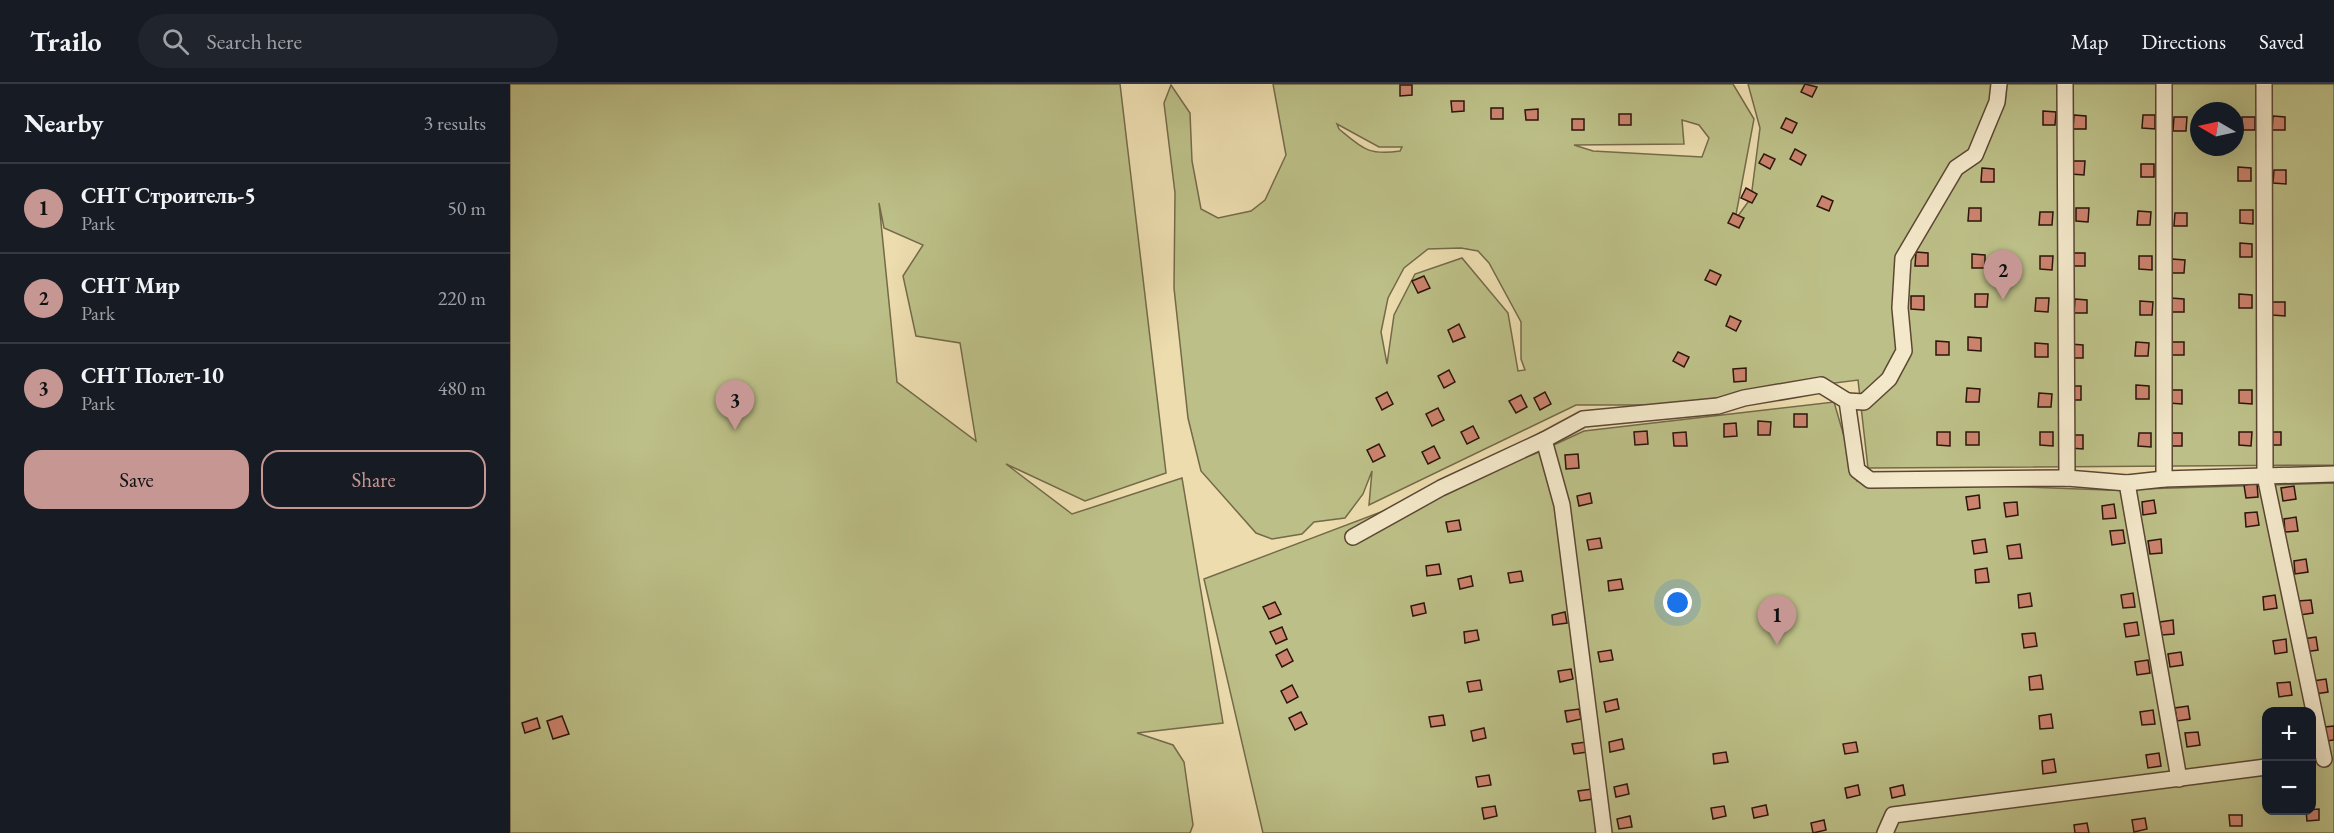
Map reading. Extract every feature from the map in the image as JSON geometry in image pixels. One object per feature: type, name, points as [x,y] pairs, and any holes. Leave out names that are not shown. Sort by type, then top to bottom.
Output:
[{"type":"street","points":[[1353,537],[1442,488],[1583,419],[1718,406],[1744,398],[1821,385],[1847,401],[1864,402],[1889,379],[1904,351],[1900,308],[1903,258],[1956,168],[1975,155],[1997,102],[1999,84]]},
{"type":"street","points":[[2065,84],[2067,478]]},
{"type":"street","points":[[2164,84],[2164,479]]},
{"type":"street","points":[[2264,84],[2265,476],[2323,759]]},
{"type":"street","points":[[1847,401],[1857,470],[1870,480],[2067,478],[2127,483],[2164,479],[2334,474]]},
{"type":"street","points":[[1544,440],[1562,505],[1604,833]]},
{"type":"street","points":[[2127,483],[2179,779]]},
{"type":"street","points":[[1885,833],[1893,815],[2262,768]]},
{"type":"green space","points":[[510,84],[1120,84],[1166,473],[1085,501],[1006,464],[1072,514],[1182,478],[1223,723],[1137,733],[1173,745],[1184,762],[1193,825],[1190,833],[510,833]],"holes":[[[879,203],[884,228],[923,245],[903,276],[916,336],[960,343],[976,441],[897,382]]]},
{"type":"green space","points":[[1273,84],[1733,84],[1754,119],[1735,220],[1751,198],[1760,128],[1748,84],[2334,84],[2334,465],[1868,468],[1858,380],[1663,405],[1576,405],[1369,505],[1372,471],[1363,494],[1345,518],[1314,522],[1302,534],[1272,539],[1256,533],[1201,471],[1188,418],[1174,288],[1175,193],[1164,103],[1171,85],[1190,113],[1192,161],[1201,209],[1218,218],[1251,211],[1265,200],[1286,155]],"holes":[[[1682,120],[1699,125],[1709,138],[1702,157],[1593,151],[1574,145],[1684,144]],[[1337,124],[1379,147],[1402,147],[1400,151],[1389,152],[1366,149],[1339,129]],[[1461,248],[1478,251],[1489,263],[1521,322],[1521,359],[1525,370],[1518,371],[1508,313],[1462,258],[1415,274],[1394,315],[1387,364],[1381,332],[1388,298],[1404,268],[1428,249]]]},
{"type":"green space","points":[[1834,402],[1857,481],[2107,490],[2334,483],[2334,833],[1263,833],[1204,579],[1534,454],[1584,431]]},
{"type":"building","points":[[1805,84],[1817,87],[1812,97],[1801,92]]},
{"type":"building","points":[[1400,85],[1412,85],[1412,95],[1400,96]]},
{"type":"building","points":[[1451,101],[1464,101],[1464,111],[1452,112]]},
{"type":"building","points":[[1491,108],[1503,108],[1503,119],[1491,119]]},
{"type":"building","points":[[1538,109],[1538,120],[1526,120],[1525,110]]},
{"type":"building","points":[[2043,111],[2056,112],[2055,125],[2043,125]]},
{"type":"building","points":[[1619,114],[1631,114],[1631,125],[1619,125]]},
{"type":"building","points":[[2074,115],[2086,116],[2086,129],[2073,129]]},
{"type":"building","points":[[2143,115],[2155,115],[2155,129],[2142,128]]},
{"type":"building","points":[[2273,116],[2285,117],[2285,130],[2272,130]]},
{"type":"building","points":[[2174,117],[2187,117],[2186,131],[2173,131]]},
{"type":"building","points":[[2244,117],[2255,117],[2255,130],[2244,130]]},
{"type":"building","points":[[1786,118],[1797,123],[1792,133],[1781,128]]},
{"type":"building","points":[[1572,119],[1584,119],[1584,130],[1572,130]]},
{"type":"building","points":[[1795,149],[1806,155],[1801,165],[1790,159]]},
{"type":"building","points":[[1764,154],[1775,159],[1770,169],[1759,163]]},
{"type":"building","points":[[2072,161],[2085,161],[2084,175],[2071,174]]},
{"type":"building","points":[[2141,164],[2154,164],[2154,177],[2141,177]]},
{"type":"building","points":[[2238,167],[2251,168],[2251,181],[2238,181]]},
{"type":"building","points":[[1982,168],[1994,169],[1994,182],[1981,182]]},
{"type":"building","points":[[2274,170],[2286,170],[2286,184],[2273,183]]},
{"type":"building","points":[[1746,188],[1757,194],[1752,203],[1741,198]]},
{"type":"building","points":[[1822,196],[1833,201],[1829,211],[1817,206]]},
{"type":"building","points":[[1969,208],[1981,208],[1981,221],[1968,221]]},
{"type":"building","points":[[2076,208],[2089,208],[2088,222],[2076,221]]},
{"type":"building","points":[[2240,210],[2253,210],[2253,224],[2240,223]]},
{"type":"building","points":[[2138,211],[2151,212],[2150,225],[2137,225]]},
{"type":"building","points":[[2040,212],[2053,212],[2052,225],[2039,225]]},
{"type":"building","points":[[1733,213],[1744,218],[1739,228],[1728,223]]},
{"type":"building","points":[[2175,213],[2187,213],[2187,226],[2174,226]]},
{"type":"building","points":[[2240,243],[2252,244],[2252,257],[2240,257]]},
{"type":"building","points":[[1916,252],[1928,253],[1928,266],[1915,266]]},
{"type":"building","points":[[2072,253],[2085,253],[2085,266],[2072,266]]},
{"type":"building","points":[[1972,254],[1985,255],[1985,268],[1972,268]]},
{"type":"building","points":[[2040,256],[2053,256],[2052,270],[2040,269]]},
{"type":"building","points":[[2139,256],[2152,256],[2152,270],[2139,269]]},
{"type":"building","points":[[2172,259],[2185,260],[2184,273],[2171,273]]},
{"type":"building","points":[[1710,270],[1721,275],[1716,285],[1705,280]]},
{"type":"building","points":[[1424,276],[1430,288],[1418,293],[1412,281]]},
{"type":"building","points":[[1975,294],[1988,294],[1987,307],[1975,307]]},
{"type":"building","points":[[2239,294],[2252,295],[2252,308],[2239,308]]},
{"type":"building","points":[[1911,296],[1924,296],[1924,310],[1911,309]]},
{"type":"building","points":[[2036,298],[2049,298],[2048,312],[2035,311]]},
{"type":"building","points":[[2171,298],[2184,299],[2184,312],[2171,312]]},
{"type":"building","points":[[2075,299],[2087,300],[2087,313],[2074,313]]},
{"type":"building","points":[[2140,301],[2153,302],[2152,315],[2140,315]]},
{"type":"building","points":[[2272,302],[2285,302],[2285,316],[2272,315]]},
{"type":"building","points":[[1730,316],[1741,321],[1736,331],[1726,326]]},
{"type":"building","points":[[1459,324],[1465,337],[1453,342],[1448,330]]},
{"type":"building","points":[[1968,337],[1981,338],[1981,351],[1968,350]]},
{"type":"building","points":[[1936,341],[1949,342],[1949,355],[1936,355]]},
{"type":"building","points":[[2136,342],[2149,343],[2148,356],[2135,356]]},
{"type":"building","points":[[2171,342],[2184,342],[2184,355],[2171,355]]},
{"type":"building","points":[[2035,343],[2048,344],[2048,357],[2035,357]]},
{"type":"building","points":[[2070,344],[2083,345],[2083,358],[2070,358]]},
{"type":"building","points":[[1678,352],[1689,357],[1684,367],[1673,361]]},
{"type":"building","points":[[1746,368],[1746,381],[1734,382],[1733,369]]},
{"type":"building","points":[[1449,370],[1455,382],[1444,388],[1438,376]]},
{"type":"building","points":[[2136,385],[2149,386],[2149,399],[2136,399]]},
{"type":"building","points":[[2069,386],[2081,386],[2081,400],[2068,400]]},
{"type":"building","points":[[1967,388],[1980,389],[1979,402],[1966,402]]},
{"type":"building","points":[[2169,390],[2182,390],[2182,404],[2169,403]]},
{"type":"building","points":[[2239,390],[2252,390],[2252,404],[2239,403]]},
{"type":"building","points":[[1387,392],[1393,404],[1382,410],[1376,398]]},
{"type":"building","points":[[1545,392],[1551,404],[1540,410],[1534,398]]},
{"type":"building","points":[[2039,393],[2052,394],[2051,407],[2038,407]]},
{"type":"building","points":[[1521,395],[1527,407],[1516,413],[1509,401]]},
{"type":"building","points":[[1438,408],[1444,420],[1432,426],[1426,414]]},
{"type":"building","points":[[1794,414],[1807,414],[1807,427],[1794,427]]},
{"type":"building","points":[[1758,421],[1771,422],[1770,435],[1758,435]]},
{"type":"building","points":[[1736,423],[1737,436],[1724,437],[1724,424]]},
{"type":"building","points":[[1473,426],[1479,438],[1467,444],[1461,432]]},
{"type":"building","points":[[1647,431],[1648,444],[1635,445],[1634,432]]},
{"type":"building","points":[[1686,432],[1687,446],[1674,446],[1673,433]]},
{"type":"building","points":[[1937,432],[1950,432],[1950,446],[1937,445]]},
{"type":"building","points":[[1966,432],[1979,432],[1979,445],[1966,445]]},
{"type":"building","points":[[2040,432],[2053,432],[2053,446],[2040,445]]},
{"type":"building","points":[[2239,432],[2252,432],[2251,446],[2239,445]]},
{"type":"building","points":[[2268,432],[2281,432],[2281,445],[2268,445]]},
{"type":"building","points":[[2139,433],[2151,433],[2151,447],[2138,446]]},
{"type":"building","points":[[2169,433],[2182,433],[2182,446],[2169,446]]},
{"type":"building","points":[[2070,435],[2083,435],[2083,449],[2070,448]]},
{"type":"building","points":[[1379,444],[1385,456],[1373,462],[1367,450]]},
{"type":"building","points":[[1434,446],[1440,458],[1428,464],[1422,452]]},
{"type":"building","points":[[1578,454],[1579,468],[1566,469],[1565,455]]},
{"type":"building","points":[[2257,483],[2258,497],[2246,498],[2244,485]]},
{"type":"building","points":[[2294,486],[2296,499],[2283,501],[2281,488]]},
{"type":"building","points":[[1590,493],[1592,503],[1579,506],[1577,496]]},
{"type":"building","points":[[1979,495],[1980,508],[1968,510],[1966,497]]},
{"type":"building","points":[[2154,500],[2156,513],[2143,515],[2142,502]]},
{"type":"building","points":[[2017,502],[2018,515],[2006,517],[2004,503]]},
{"type":"building","points":[[2114,504],[2116,518],[2103,519],[2102,506]]},
{"type":"building","points":[[2257,512],[2259,525],[2246,527],[2245,513]]},
{"type":"building","points":[[2296,517],[2298,531],[2285,532],[2284,519]]},
{"type":"building","points":[[1459,520],[1461,530],[1448,532],[1446,522]]},
{"type":"building","points":[[2123,530],[2125,543],[2112,545],[2110,531]]},
{"type":"building","points":[[1600,538],[1602,548],[1589,550],[1587,540]]},
{"type":"building","points":[[1985,539],[1987,552],[1974,554],[1972,541]]},
{"type":"building","points":[[2161,539],[2162,553],[2150,554],[2148,541]]},
{"type":"building","points":[[2020,544],[2022,558],[2009,559],[2007,546]]},
{"type":"building","points":[[2306,559],[2308,572],[2295,574],[2294,561]]},
{"type":"building","points":[[1439,564],[1441,574],[1427,576],[1426,566]]},
{"type":"building","points":[[1987,568],[1989,582],[1976,583],[1975,570]]},
{"type":"building","points":[[1521,571],[1523,581],[1510,583],[1508,573]]},
{"type":"building","points":[[1471,576],[1473,586],[1460,589],[1458,579]]},
{"type":"building","points":[[1621,579],[1623,589],[1609,591],[1608,581]]},
{"type":"building","points":[[2030,593],[2032,606],[2019,608],[2018,595]]},
{"type":"building","points":[[2133,593],[2135,607],[2123,608],[2121,595]]},
{"type":"building","points":[[2275,595],[2277,608],[2264,610],[2263,597]]},
{"type":"building","points":[[2311,600],[2313,613],[2300,615],[2298,601]]},
{"type":"building","points":[[1275,602],[1281,614],[1269,619],[1263,607]]},
{"type":"building","points":[[1424,603],[1426,613],[1413,616],[1411,606]]},
{"type":"building","points":[[1565,612],[1567,623],[1553,625],[1552,615]]},
{"type":"building","points":[[2173,620],[2174,634],[2162,635],[2160,622]]},
{"type":"building","points":[[2137,622],[2139,635],[2126,637],[2124,624]]},
{"type":"building","points":[[1282,627],[1287,639],[1276,644],[1270,632]]},
{"type":"building","points":[[1477,630],[1479,640],[1465,643],[1464,632]]},
{"type":"building","points":[[2035,633],[2037,646],[2024,648],[2022,634]]},
{"type":"building","points":[[2316,637],[2318,650],[2305,652],[2303,639]]},
{"type":"building","points":[[2286,639],[2287,652],[2275,654],[2273,641]]},
{"type":"building","points":[[1287,649],[1293,661],[1282,667],[1276,655]]},
{"type":"building","points":[[1611,650],[1613,660],[1600,662],[1598,652]]},
{"type":"building","points":[[2181,652],[2183,665],[2170,667],[2168,654]]},
{"type":"building","points":[[2148,660],[2150,673],[2137,675],[2135,662]]},
{"type":"building","points":[[1571,669],[1573,679],[1560,682],[1558,671]]},
{"type":"building","points":[[2041,675],[2043,689],[2030,690],[2029,677]]},
{"type":"building","points":[[2326,679],[2328,692],[2315,694],[2313,681]]},
{"type":"building","points":[[1480,680],[1482,690],[1469,692],[1467,682]]},
{"type":"building","points":[[2290,682],[2292,695],[2279,697],[2277,683]]},
{"type":"building","points":[[1292,685],[1298,697],[1287,703],[1281,691]]},
{"type":"building","points":[[1617,699],[1619,709],[1606,712],[1604,702]]},
{"type":"building","points":[[2188,706],[2190,719],[2177,721],[2175,708]]},
{"type":"building","points":[[1579,709],[1581,719],[1567,722],[1565,711]]},
{"type":"building","points":[[2153,710],[2155,724],[2142,725],[2140,712]]},
{"type":"building","points":[[1301,712],[1307,724],[1295,730],[1289,718]]},
{"type":"building","points":[[2051,714],[2053,728],[2040,729],[2039,716]]},
{"type":"building","points":[[1443,715],[1445,725],[1431,727],[1429,717]]},
{"type":"building","points":[[562,716],[569,734],[553,739],[547,721]]},
{"type":"building","points":[[537,718],[540,728],[525,733],[522,723]]},
{"type":"building","points":[[2334,726],[2334,740],[2326,741],[2325,727]]},
{"type":"building","points":[[1484,728],[1486,738],[1473,741],[1471,731]]},
{"type":"building","points":[[2198,732],[2200,745],[2187,747],[2185,733]]},
{"type":"building","points":[[1622,739],[1624,749],[1610,752],[1609,742]]},
{"type":"building","points":[[1586,742],[1587,752],[1574,754],[1572,744]]},
{"type":"building","points":[[1856,742],[1858,752],[1845,754],[1843,744]]},
{"type":"building","points":[[1726,752],[1728,762],[1714,764],[1713,754]]},
{"type":"building","points":[[2159,753],[2161,766],[2148,768],[2146,755]]},
{"type":"building","points":[[2054,759],[2056,772],[2043,774],[2042,761]]},
{"type":"building","points":[[1489,775],[1491,785],[1478,787],[1476,777]]},
{"type":"building","points":[[1627,784],[1629,794],[1616,797],[1614,787]]},
{"type":"building","points":[[1858,785],[1860,795],[1847,798],[1845,788]]},
{"type":"building","points":[[1903,785],[1905,795],[1892,798],[1890,788]]},
{"type":"building","points":[[1592,789],[1593,799],[1580,801],[1578,791]]},
{"type":"building","points":[[1766,805],[1768,815],[1754,818],[1752,808]]},
{"type":"building","points":[[1495,806],[1497,816],[1484,819],[1482,808]]},
{"type":"building","points":[[1724,806],[1726,816],[1713,819],[1711,808]]},
{"type":"building","points":[[2316,809],[2319,809],[2319,820],[2307,821],[2306,815],[2316,815]]},
{"type":"building","points":[[2229,815],[2242,815],[2242,826],[2230,826]]},
{"type":"building","points":[[1630,816],[1632,827],[1619,829],[1617,819]]},
{"type":"building","points":[[2145,818],[2147,829],[2134,832],[2132,820]]},
{"type":"building","points":[[1824,820],[1826,830],[1813,833],[1811,823]]},
{"type":"building","points":[[2087,823],[2089,833],[2075,833],[2074,825]]},
{"type":"place","name":"СНТ Мир","points":[[2003,300]]},
{"type":"place","name":"СНТ Полет-10","points":[[735,430]]},
{"type":"place","name":"СНТ Строитель-5","points":[[1777,645]]}]
